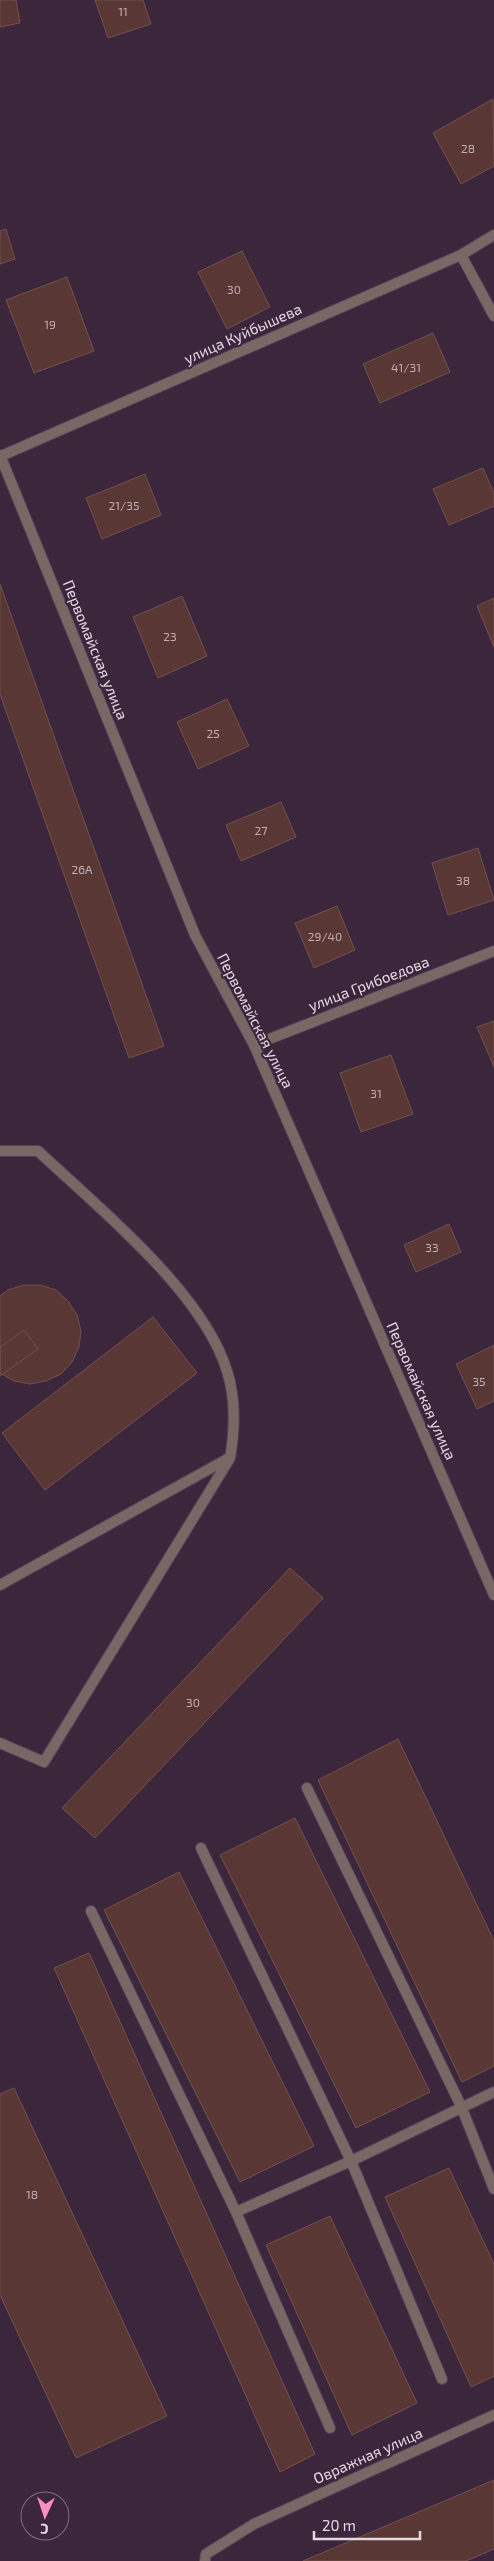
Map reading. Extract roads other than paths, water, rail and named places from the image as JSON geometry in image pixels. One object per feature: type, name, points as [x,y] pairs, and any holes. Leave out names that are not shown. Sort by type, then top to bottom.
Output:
[{"type":"street","name":"улица Куйбышева","points":[[0,455],[461,255],[494,235]]},
{"type":"street","points":[[461,255],[494,316]]},
{"type":"street","name":"Первомайская улица","points":[[0,455],[195,935],[254,1046],[494,1595]]},
{"type":"street","name":"улица Грибоедова","points":[[254,1046],[494,951]]},
{"type":"street","points":[[0,1152],[38,1150],[143,1250],[188,1301],[220,1352],[227,1371],[232,1395],[234,1420],[230,1458],[44,1762],[0,1743]]},
{"type":"street","points":[[0,1585],[230,1458]]},
{"type":"street","points":[[307,1788],[461,2106],[494,2189]]},
{"type":"street","points":[[201,1848],[351,2161],[442,2379]]},
{"type":"street","points":[[90,1911],[236,2212],[330,2428]]},
{"type":"street","points":[[236,2212],[351,2161],[461,2106],[494,2092]]},
{"type":"street","name":"Овражная улица","points":[[205,2561],[206,2554],[254,2524],[494,2415]]}]
